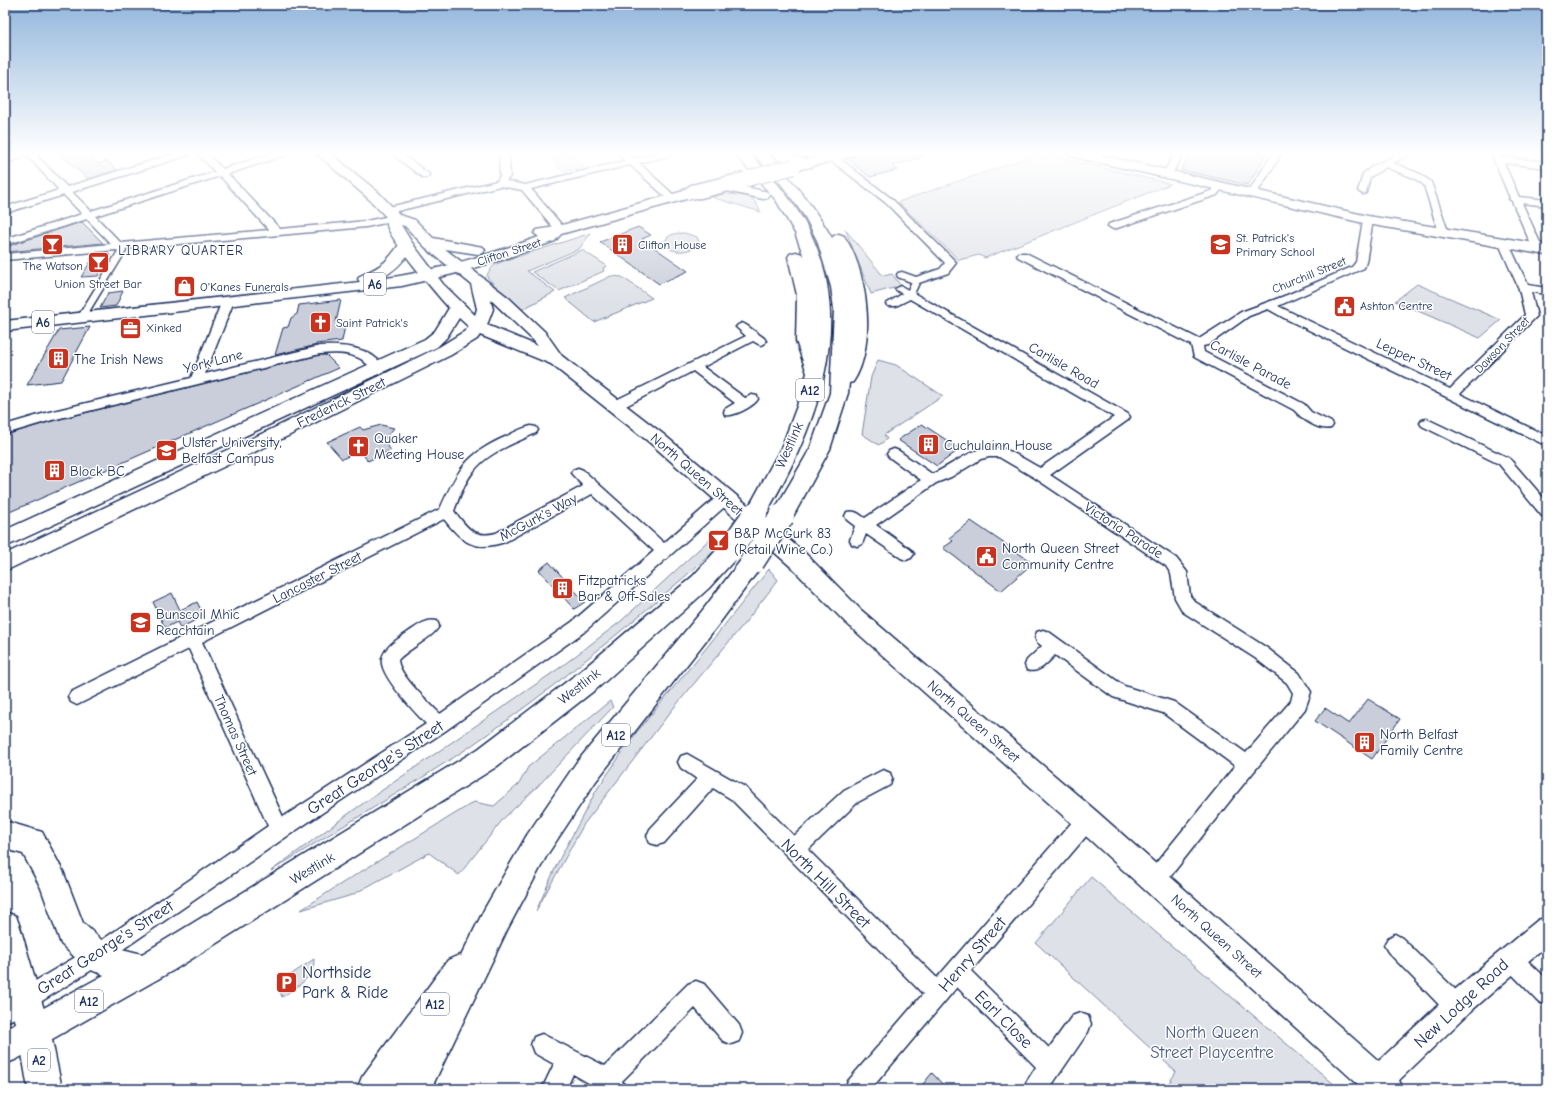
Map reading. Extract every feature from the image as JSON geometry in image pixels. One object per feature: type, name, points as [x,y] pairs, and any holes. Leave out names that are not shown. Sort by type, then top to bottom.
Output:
[{"type":"main road","name":"North Queen Street","points":[[381,204],[392,214],[410,223],[452,266],[478,282],[503,301],[539,336],[557,360],[656,438],[798,560],[853,616],[1155,880],[1382,1085]]},
{"type":"main road","name":"Clifton Street","points":[[452,266],[478,250],[543,233],[559,231],[653,204]]},
{"type":"main road","points":[[769,204],[777,215]]},
{"type":"main road","name":"Westlink","points":[[34,1030],[144,970],[487,758],[591,678],[700,582],[730,550],[761,504],[795,438],[815,375],[820,352],[821,309],[819,286],[809,247],[800,228],[785,204]]},
{"type":"main road","name":"Westlink","points":[[413,1089],[496,919],[537,845],[586,772],[710,618],[752,562],[782,516],[820,449],[839,393],[842,309],[839,287],[825,240],[812,216],[803,204]]},
{"type":"main road","points":[[818,204],[833,227],[847,260],[856,295],[859,316],[858,340],[853,365],[839,393]]},
{"type":"main road","points":[[1297,204],[1368,220],[1543,250]]},
{"type":"main road","name":"North Queen Street","points":[[392,214],[394,226],[406,245],[457,308],[478,327],[557,360]]},
{"type":"main road","name":"Clifton Street","points":[[452,266],[550,238],[559,231]]},
{"type":"main road","points":[[790,241],[801,274],[805,295],[805,340],[815,375]]},
{"type":"main road","points":[[428,242],[478,250]]},
{"type":"main road","points":[[366,279],[392,266],[400,257],[406,245]]},
{"type":"main road","points":[[452,266],[456,288],[457,308]]},
{"type":"main road","name":"A6","points":[[5,326],[321,290],[332,290],[452,266]]},
{"type":"main road","name":"A6","points":[[321,290],[366,279],[426,271]]},
{"type":"main road","name":"Frederick Street","points":[[10,562],[281,432],[445,351],[471,335],[478,327],[485,309],[478,282]]},
{"type":"main road","name":"Frederick Street","points":[[5,539],[431,343],[441,334],[457,308]]},
{"type":"main road","points":[[445,351],[483,343],[516,343],[523,322]]},
{"type":"main road","points":[[5,835],[32,842],[53,881],[72,933],[96,956],[114,963],[144,970]]},
{"type":"main road","name":"Westlink","points":[[374,1089],[496,919]]},
{"type":"main road","name":"A2","points":[[5,927],[15,1005],[34,1030],[45,1089]]},
{"type":"main road","name":"A12","points":[[5,1047],[34,1030]]},
{"type":"street","points":[[5,210],[24,204]]},
{"type":"street","points":[[79,204],[122,251],[81,318]]},
{"type":"street","points":[[5,242],[124,204]]},
{"type":"street","points":[[251,204],[278,233]]},
{"type":"street","points":[[5,257],[120,248],[366,224],[392,214],[409,204]]},
{"type":"street","points":[[538,204],[559,231]]},
{"type":"street","points":[[892,204],[951,263],[944,272],[916,281],[892,304]]},
{"type":"street","points":[[1114,226],[1181,204]]},
{"type":"street","points":[[1434,204],[1444,234]]},
{"type":"street","points":[[1517,204],[1543,250]]},
{"type":"street","name":"Churchill Street","points":[[1269,305],[1320,286],[1360,266],[1368,220]]},
{"type":"street","name":"Dawson Street","points":[[1453,394],[1531,316],[1531,309],[1523,287],[1504,244]]},
{"type":"street","points":[[1022,255],[1197,343]]},
{"type":"street","points":[[902,276],[916,281]]},
{"type":"street","points":[[1523,287],[1547,291]]},
{"type":"street","name":"Carlisle Road","points":[[906,292],[1123,417],[1040,475]]},
{"type":"street","points":[[196,380],[228,301]]},
{"type":"street","name":"Carlisle Parade","points":[[1269,305],[1245,314],[1204,342],[1197,343],[1198,354],[1299,407],[1306,415],[1326,425]]},
{"type":"street","name":"Lepper Street","points":[[1269,305],[1288,316],[1453,394],[1547,441]]},
{"type":"street","points":[[615,406],[694,366],[757,338],[742,327]]},
{"type":"street","name":"York Lane","points":[[5,430],[49,416],[320,350],[341,348],[365,356],[378,367]]},
{"type":"street","points":[[694,366],[749,401],[730,412]]},
{"type":"street","points":[[1427,423],[1504,461],[1547,512]]},
{"type":"street","points":[[446,512],[459,484],[473,463],[490,450],[531,430]]},
{"type":"street","name":"Victoria Parade","points":[[857,540],[860,530],[866,525],[931,480],[946,474],[976,456],[989,452],[1002,453],[1040,475],[1172,562],[1179,572],[1183,598],[1188,607],[1261,653],[1293,678],[1302,692],[1300,704],[1248,765],[1155,880]]},
{"type":"street","points":[[894,454],[931,480]]},
{"type":"street","name":"McGurk's Way","points":[[578,473],[665,552]]},
{"type":"street","name":"McGurk's Way","points":[[446,512],[468,537],[478,541],[487,542],[500,538],[593,487]]},
{"type":"street","name":"Great George's Street","points":[[15,1005],[96,956],[279,830],[439,725],[578,627],[725,498]]},
{"type":"street","name":"Lancaster Street","points":[[77,697],[446,512]]},
{"type":"street","points":[[852,516],[906,554]]},
{"type":"street","points":[[431,626],[404,644],[394,653],[390,659],[389,665],[397,678],[439,725]]},
{"type":"street","name":"Thomas Street","points":[[193,639],[279,830]]},
{"type":"street","points":[[1033,665],[1048,641],[1119,692],[1168,707],[1248,765]]},
{"type":"street","name":"North Hill Street","points":[[687,762],[738,794],[938,994]]},
{"type":"street","points":[[657,836],[711,777]]},
{"type":"street","points":[[794,850],[851,796],[883,778]]},
{"type":"street","name":"Henry Street","points":[[856,1089],[1087,820]]},
{"type":"street","name":"New Lodge Road","points":[[1382,1085],[1456,1006],[1510,958],[1547,929]]},
{"type":"street","points":[[1395,945],[1456,1006]]},
{"type":"street","points":[[1510,958],[1547,994]]},
{"type":"street","name":"Earl Close","points":[[957,972],[1051,1066]]},
{"type":"street","points":[[542,1045],[611,1084],[696,992],[731,1034]]},
{"type":"street","points":[[1035,1089],[1080,1024]]},
{"type":"street","points":[[554,1089],[568,1059]]},
{"type":"green space","points":[[735,204],[756,204],[761,212]]},
{"type":"green space","points":[[900,204],[1121,204],[985,258],[979,255],[959,260]]},
{"type":"green space","points":[[845,229],[883,276],[892,274],[901,286],[871,294]]},
{"type":"green space","points":[[591,233],[579,249],[527,271],[555,292],[519,311],[487,277],[489,272],[496,264]]},
{"type":"green space","points":[[684,233],[697,237],[699,242],[696,246],[687,250],[677,251],[668,248],[664,244],[669,236]]},
{"type":"green space","points":[[582,250],[607,266],[603,268],[604,271],[559,291],[532,272]]},
{"type":"green space","points":[[611,276],[622,277],[652,298],[594,322],[565,298]]},
{"type":"green space","points":[[1417,284],[1501,320],[1480,338],[1395,301]]},
{"type":"green space","points":[[878,360],[896,365],[943,396],[884,435],[887,439],[879,445],[862,434],[871,377]]},
{"type":"green space","points":[[712,537],[720,546],[597,651],[534,701],[444,764],[271,871],[355,809],[558,669],[620,622]]},
{"type":"green space","points":[[769,569],[778,580],[748,619],[672,710],[584,824],[536,911],[558,862],[597,789],[636,733]]},
{"type":"green space","points":[[610,701],[613,707],[537,787],[504,818],[459,875],[429,853],[352,895],[301,910],[474,802],[494,806],[519,784],[528,767]]},
{"type":"green space","name":"North Queen Street Playcentre","points":[[1091,877],[1335,1085],[1333,1089],[1165,1089],[1176,1072],[1036,943]]},
{"type":"green space","points":[[314,959],[311,972],[308,977],[282,997],[277,984]]},
{"type":"building","points":[[82,222],[103,243],[5,252],[5,248],[17,243]]},
{"type":"building","points":[[638,227],[651,235],[642,239],[688,271],[659,284],[600,242]]},
{"type":"building","name":"Union Street Bar","points":[[105,252],[110,255],[98,276],[81,277],[96,253]]},
{"type":"building","points":[[123,291],[116,306],[100,308],[108,293]]},
{"type":"building","name":"Saint Patrick's","points":[[341,300],[336,322],[346,321],[342,341],[316,344],[317,345],[275,355],[283,328],[288,327],[291,318],[297,314],[299,305]]},
{"type":"building","name":"The Irish News","points":[[90,327],[61,381],[27,385],[59,330]]},
{"type":"building","name":"Block BC","points":[[320,355],[326,355],[339,368],[5,514],[5,435],[52,421]]},
{"type":"building","name":"Cuchulainn House","points":[[922,424],[960,449],[937,466],[898,440]]},
{"type":"building","name":"Quaker Meeting House","points":[[381,425],[394,428],[383,441],[391,450],[368,461],[360,451],[342,459],[327,442],[360,427],[363,430]]},
{"type":"building","name":"North Queen Street Community Centre","points":[[971,521],[1033,563],[1001,591],[943,548],[953,541],[949,538]]},
{"type":"building","name":"Fitzpatricks Bar & Off-Sales","points":[[549,562],[585,602],[574,609],[539,570]]},
{"type":"building","points":[[172,593],[180,610],[197,602],[204,616],[180,628],[177,622],[165,628],[153,602]]},
{"type":"building","name":"North Belfast Family Centre","points":[[1368,699],[1400,719],[1372,759],[1315,721],[1325,708],[1349,724]]},
{"type":"building","points":[[932,1073],[947,1089],[919,1089]]},
{"type":"place","name":"The Watson","points":[[53,245]]},
{"type":"place","name":"Clifton House","points":[[623,245]]},
{"type":"place","name":"St. Patrick's Primary School","points":[[1220,245]]},
{"type":"place","name":"Union Street Bar","points":[[98,263]]},
{"type":"place","name":"O'Kanes Funerals","points":[[185,287]]},
{"type":"place","name":"Ashton Centre","points":[[1345,306]]},
{"type":"place","name":"Saint Patrick's","points":[[320,323]]},
{"type":"place","name":"Xinked","points":[[130,328]]},
{"type":"place","name":"The Irish News","points":[[58,359]]},
{"type":"place","name":"Cuchulainn House","points":[[929,445]]},
{"type":"place","name":"Quaker Meeting House","points":[[359,446]]},
{"type":"place","name":"Ulster University, Belfast Campus","points":[[167,450]]},
{"type":"place","name":"Block BC","points":[[54,471]]},
{"type":"place","name":"B&P McGurk 83 (Retail Wine Co.)","points":[[719,541]]},
{"type":"place","name":"North Queen Street Community Centre","points":[[987,556]]},
{"type":"place","name":"Fitzpatricks Bar & Off-Sales","points":[[563,588]]},
{"type":"place","name":"Bunscoil Mhic Reachtain","points":[[141,622]]},
{"type":"place","name":"North Belfast Family Centre","points":[[1365,742]]},
{"type":"place","name":"Northside Park & Ride","points":[[287,982]]},
{"type":"district","name":"LIBRARY QUARTER","points":[[181,250]]}]
